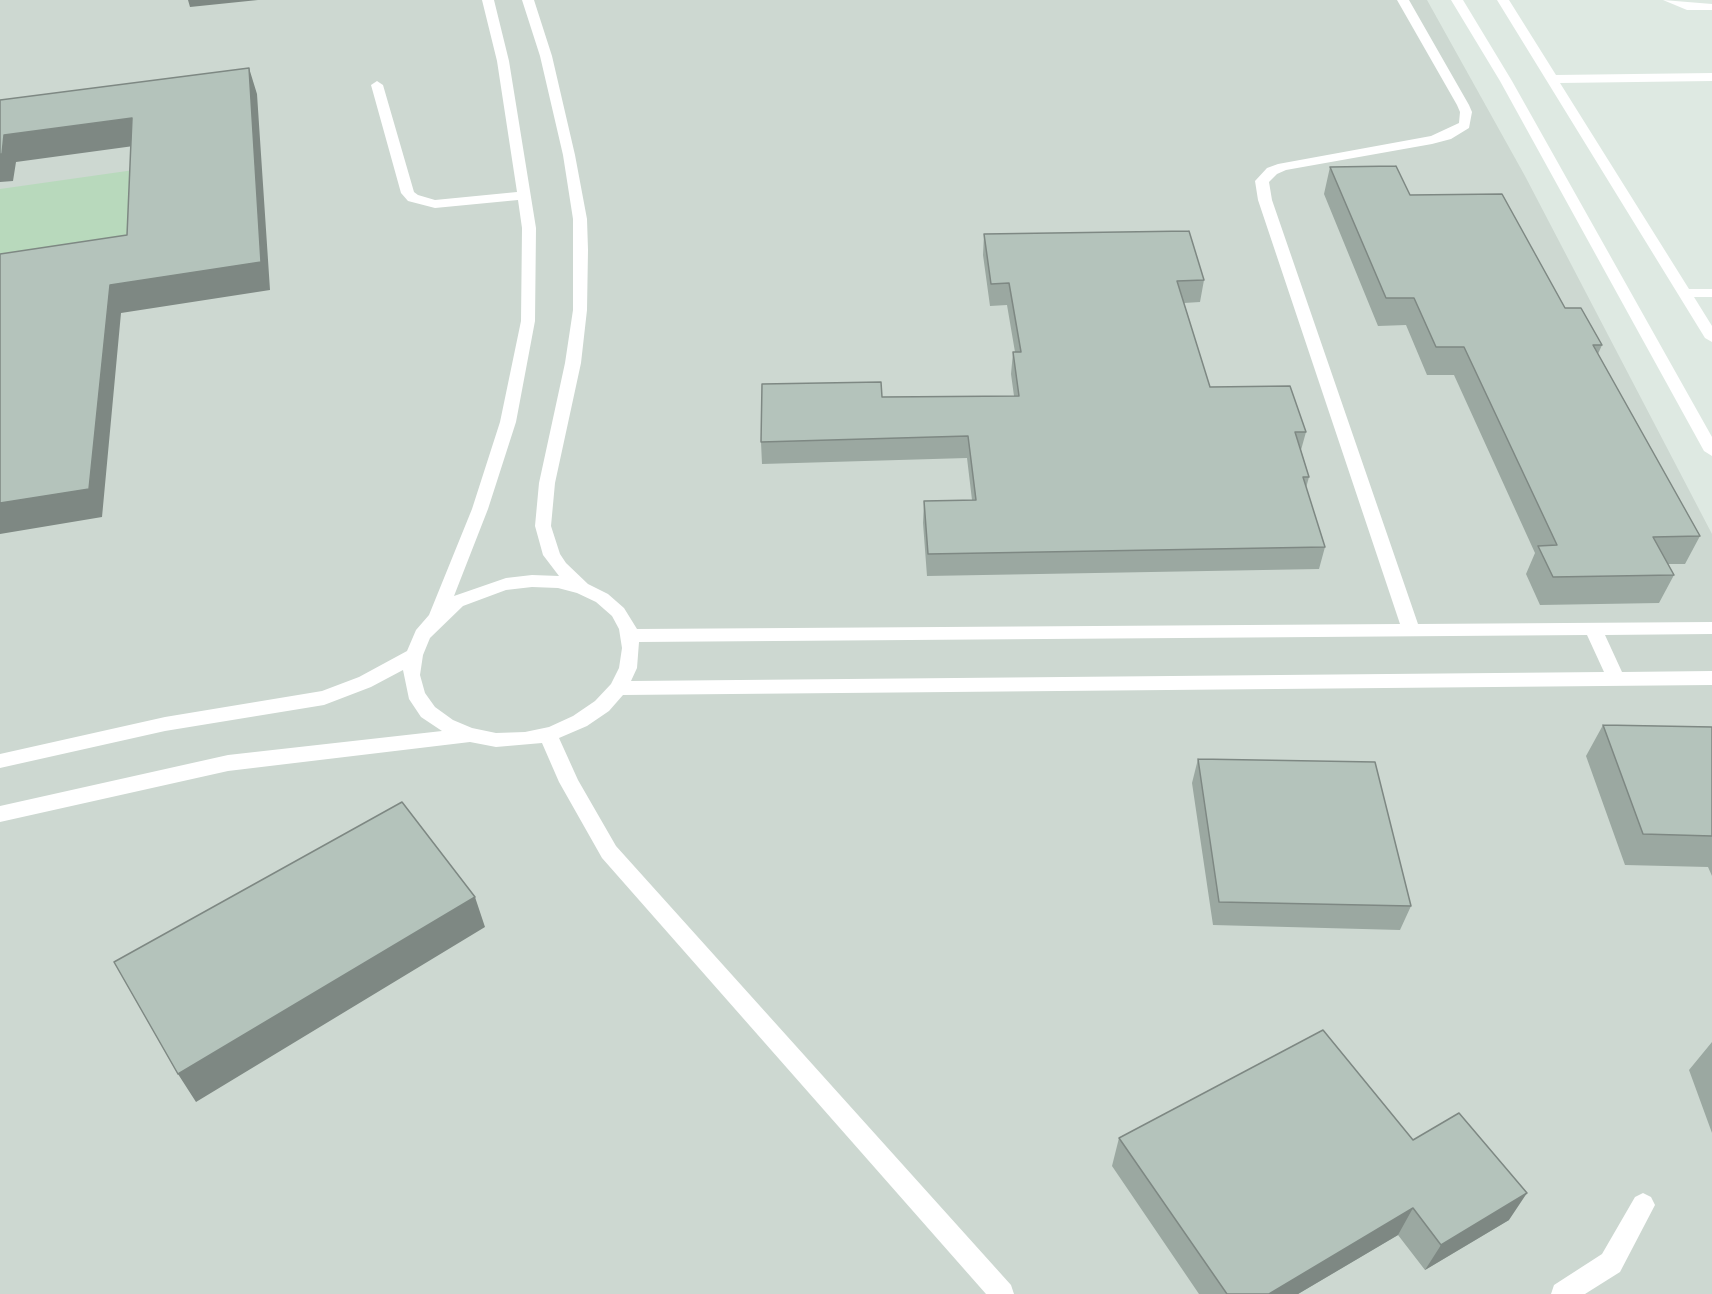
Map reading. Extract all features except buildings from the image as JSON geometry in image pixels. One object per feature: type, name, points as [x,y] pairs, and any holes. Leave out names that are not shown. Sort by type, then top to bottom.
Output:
[{"type":"street","points":[[438,618],[480,509],[508,422],[528,321],[531,270],[530,228],[503,61],[488,0]]},
{"type":"street","points":[[528,0],[546,56],[569,155],[580,219],[581,250],[580,310],[573,363],[547,483],[543,526],[552,555],[560,567],[582,588]]},
{"type":"street","points":[[1403,0],[1463,105],[1466,112],[1465,125],[1447,136],[1432,140],[1283,167],[1272,171],[1262,181],[1265,200],[1411,629]]},
{"type":"street","points":[[1457,0],[1506,81],[1712,451]]},
{"type":"street","points":[[1503,0],[1712,338]]},
{"type":"street","points":[[1669,0],[1687,7],[1712,7]]},
{"type":"street","points":[[1552,79],[1712,77]]},
{"type":"street","points":[[377,85],[408,193],[413,198],[435,204],[524,195]]},
{"type":"street","points":[[1684,293],[1712,293]]},
{"type":"street","points":[[558,582],[582,588],[602,598],[618,612],[629,636],[631,648],[628,668],[618,688],[602,706],[580,721],[548,734],[525,739],[496,740],[469,735],[446,725],[428,712],[416,694],[411,675],[414,655],[423,635],[457,602],[481,591],[506,584],[558,582]]},
{"type":"street","points":[[629,636],[1712,628]]},
{"type":"street","points":[[1593,629],[1616,679]]},
{"type":"street","points":[[0,762],[165,724],[324,698],[365,682],[414,655]]},
{"type":"street","points":[[618,688],[1712,678]]},
{"type":"street","points":[[548,734],[569,782],[609,852],[1002,1294]]},
{"type":"street","points":[[0,814],[228,763],[469,735]]},
{"type":"street","points":[[1563,1294],[1611,1263],[1643,1205]]},
{"type":"shaded area","points":[[0,0],[1427,0],[1525,176],[1712,534],[1712,1294],[0,1294]]},
{"type":"green space","points":[[134,170],[131,246],[0,265],[0,189]]}]
